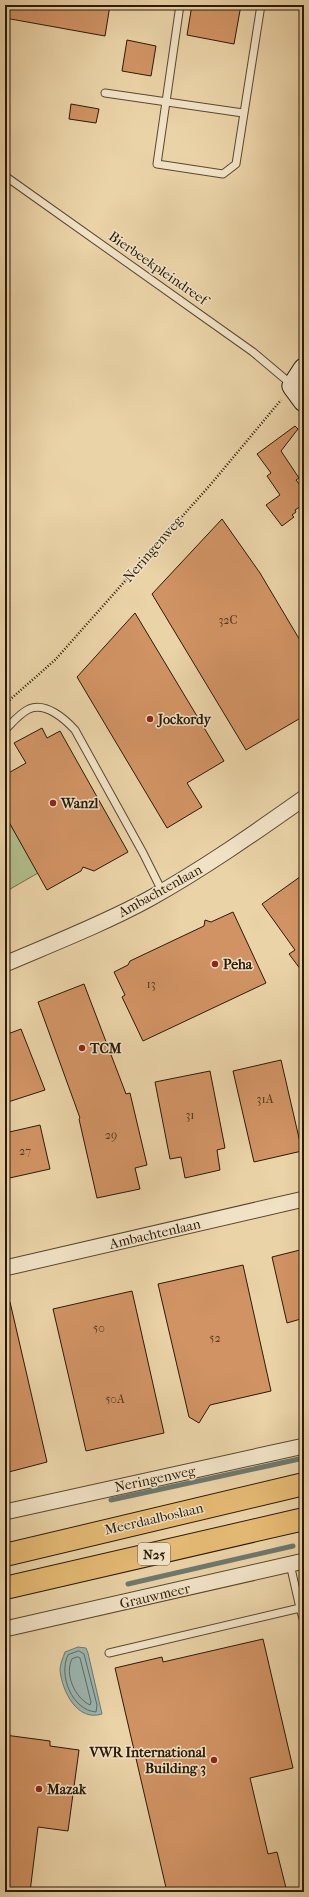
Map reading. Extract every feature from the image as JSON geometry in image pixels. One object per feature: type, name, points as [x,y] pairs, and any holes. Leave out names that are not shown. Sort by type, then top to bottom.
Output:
[{"type":"highway","name":"Meerdaalboslaan","points":[[5,1555],[304,1484]]},
{"type":"highway","name":"N25","points":[[5,1588],[304,1519]]},
{"type":"street","points":[[298,394],[304,369]]},
{"type":"street","name":"Ambachtenlaan","points":[[5,964],[98,925],[162,891],[231,849],[304,798]]},
{"type":"street","name":"Ambachtenlaan","points":[[5,1268],[304,1199]]},
{"type":"street","name":"Neringenweg","points":[[5,1512],[304,1446]]},
{"type":"street","name":"Grauwmeer","points":[[5,1629],[297,1563]]},
{"type":"lane","points":[[180,5],[157,164],[223,174],[236,164],[260,5]]},
{"type":"lane","points":[[105,93],[243,113]]},
{"type":"lane","name":"Bierbeekpleindreef","points":[[5,176],[253,352],[298,394]]},
{"type":"lane","points":[[5,730],[28,709],[37,708],[49,710],[64,718],[75,730],[143,853],[162,891]]},
{"type":"lane","points":[[297,1563],[300,1608],[304,1622]]},
{"type":"lane","points":[[109,1653],[300,1608]]},
{"type":"path","name":"Neringenweg","points":[[5,704],[55,660],[210,484],[298,394]]},
{"type":"green space","points":[[5,815],[38,873],[5,892]]},
{"type":"water","points":[[78,1647],[86,1648],[88,1653],[102,1714],[93,1715],[78,1709],[72,1703],[64,1687],[61,1678],[60,1666],[65,1652]]},
{"type":"building","points":[[5,5],[110,5],[105,36],[5,18]]},
{"type":"building","points":[[192,5],[241,5],[234,44],[187,35]]},
{"type":"building","points":[[127,40],[156,46],[151,76],[122,71]]},
{"type":"building","points":[[71,104],[99,109],[96,123],[69,119]]},
{"type":"building","points":[[295,426],[298,429],[281,451],[299,478],[296,480],[304,490],[304,504],[295,510],[296,512],[292,515],[294,517],[282,526],[266,505],[280,495],[267,476],[271,473],[257,454]]},
{"type":"building","points":[[222,519],[260,573],[304,647],[304,716],[246,750],[152,594]]},
{"type":"building","name":"Jockordy","points":[[135,613],[224,761],[187,783],[202,807],[167,828],[77,677]]},
{"type":"building","name":"Wanzl","points":[[42,728],[47,738],[60,731],[128,852],[94,871],[83,867],[81,871],[47,890],[5,815],[5,775],[26,763],[14,743]]},
{"type":"building","points":[[304,874],[304,974],[289,954],[295,950],[262,904]]},
{"type":"building","points":[[233,912],[266,983],[143,1041],[122,997],[125,995],[114,972],[128,965],[130,961],[204,926],[205,920],[211,922]]},
{"type":"building","points":[[84,984],[126,1094],[130,1093],[147,1165],[135,1168],[140,1189],[97,1198],[80,1118],[38,1002]]},
{"type":"building","points":[[21,1029],[45,1090],[5,1103],[5,1035]]},
{"type":"building","points":[[281,1060],[302,1151],[254,1162],[233,1071]]},
{"type":"building","points":[[210,1071],[225,1148],[217,1150],[220,1170],[185,1178],[181,1157],[170,1159],[155,1082]]},
{"type":"building","points":[[40,1125],[50,1169],[5,1179],[5,1133]]},
{"type":"building","points":[[304,1249],[304,1318],[287,1323],[272,1257]]},
{"type":"building","points":[[243,1265],[271,1391],[210,1405],[199,1423],[189,1417],[158,1284]]},
{"type":"building","points":[[132,1291],[164,1433],[86,1451],[53,1309]]},
{"type":"building","points":[[10,1302],[47,1462],[5,1473],[5,1303]]},
{"type":"building","name":"VWR International Building 3","points":[[263,1639],[293,1768],[250,1778],[268,1854],[277,1852],[287,1892],[167,1892],[115,1668],[162,1657],[163,1662]]},
{"type":"building","name":"Mazak","points":[[5,1735],[50,1741],[50,1746],[79,1750],[68,1831],[38,1827],[30,1892],[5,1892]]},
{"type":"waterway","points":[[111,1500],[304,1458]]},
{"type":"waterway","points":[[128,1584],[293,1546]]},
{"type":"place","name":"Jockordy","points":[[150,719]]},
{"type":"place","name":"Wanzl","points":[[53,803]]},
{"type":"place","name":"Peha","points":[[215,964]]},
{"type":"place","name":"TCM","points":[[82,1048]]},
{"type":"place","name":"VWR International Building 3","points":[[214,1760]]},
{"type":"place","name":"Mazak","points":[[39,1789]]}]
